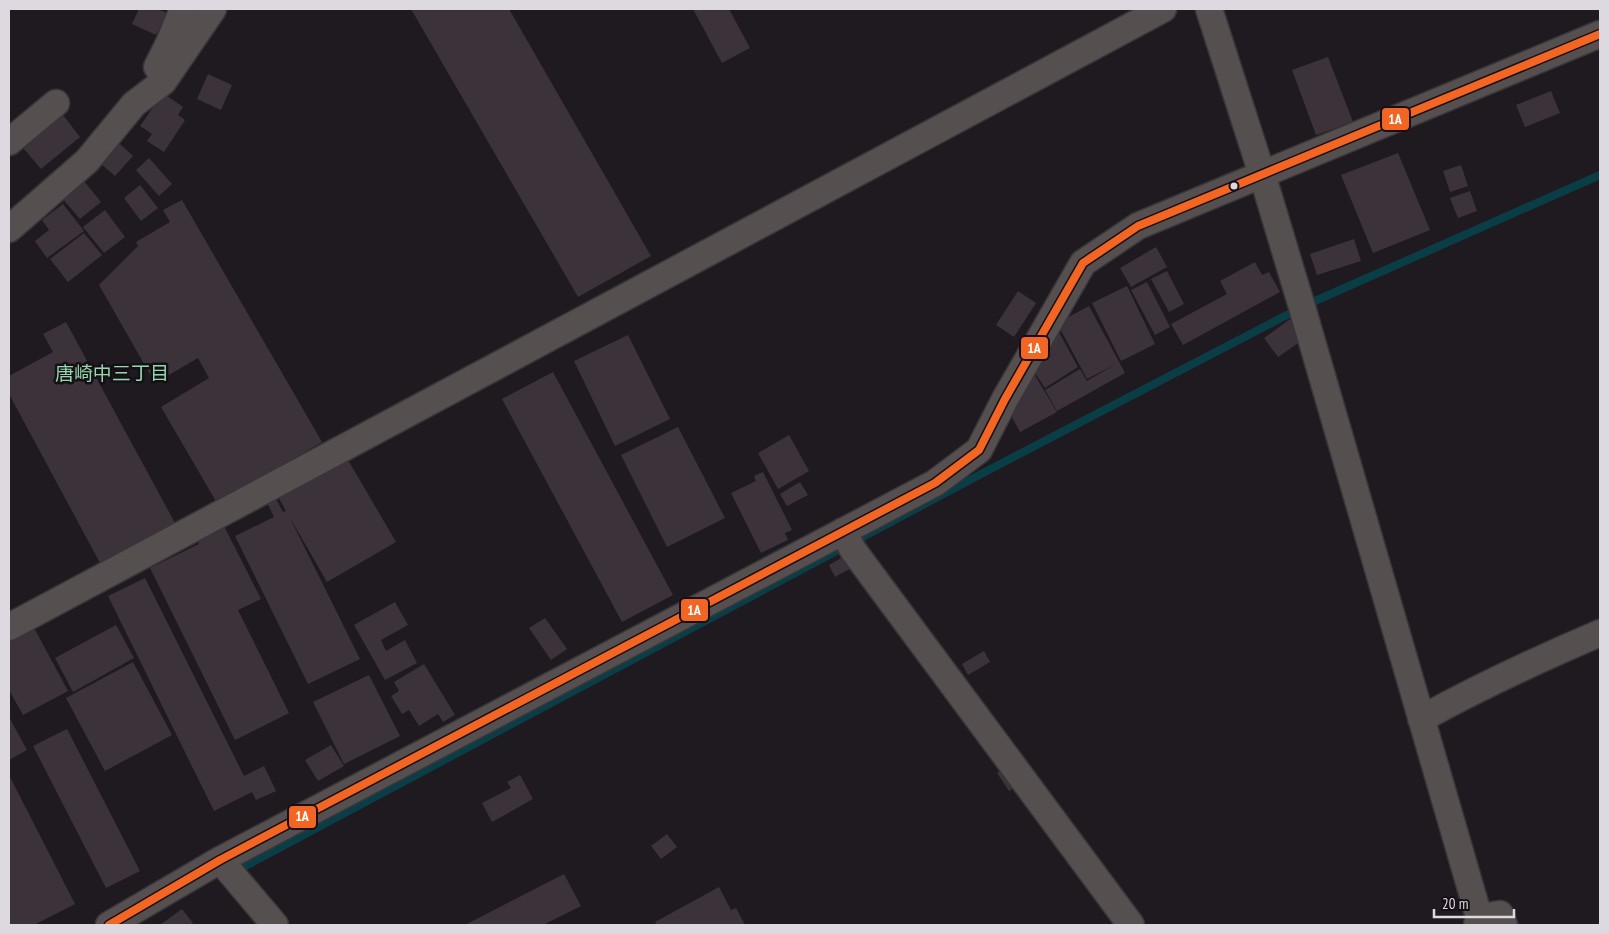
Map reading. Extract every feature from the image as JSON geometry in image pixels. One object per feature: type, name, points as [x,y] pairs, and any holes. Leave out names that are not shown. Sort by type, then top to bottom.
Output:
[{"type":"street","points":[[9,229],[87,162],[134,104],[154,73],[183,9]]},
{"type":"street","points":[[134,104],[163,82],[213,9]]},
{"type":"street","points":[[10,622],[1163,9]]},
{"type":"street","points":[[1209,9],[1262,174],[1478,921],[1500,914],[1504,925]]},
{"type":"street","points":[[109,925],[220,860],[935,483],[979,450],[1083,263],[1138,226],[1600,34]]},
{"type":"street","points":[[9,142],[56,104]]},
{"type":"street","points":[[843,531],[854,550],[1131,925]]},
{"type":"street","points":[[1421,719],[1538,659],[1600,633]]},
{"type":"street","points":[[220,860],[275,925]]},
{"type":"building","points":[[139,9],[157,9],[167,13],[156,35],[132,24]]},
{"type":"building","points":[[411,9],[509,9],[651,256],[578,297]]},
{"type":"building","points":[[693,9],[729,9],[750,48],[722,63]]},
{"type":"building","points":[[1328,57],[1353,122],[1316,135],[1292,70]]},
{"type":"building","points":[[208,74],[232,85],[221,110],[197,99]]},
{"type":"building","points":[[1551,91],[1560,113],[1525,127],[1516,105]]},
{"type":"building","points":[[163,93],[183,107],[178,115],[185,120],[164,152],[147,141],[152,134],[140,126]]},
{"type":"building","points":[[59,110],[80,137],[41,169],[19,143]]},
{"type":"building","points":[[119,143],[133,156],[115,176],[100,163]]},
{"type":"building","points":[[1398,153],[1430,230],[1373,253],[1341,175]]},
{"type":"building","points":[[149,158],[172,184],[159,196],[136,170]]},
{"type":"building","points":[[1461,165],[1468,186],[1450,192],[1443,171]]},
{"type":"building","points":[[83,180],[101,202],[80,219],[62,198]]},
{"type":"building","points":[[140,185],[158,208],[141,221],[124,198]]},
{"type":"building","points":[[1470,191],[1477,211],[1458,218],[1450,198]]},
{"type":"building","points":[[182,200],[322,442],[217,503],[161,407],[209,378],[198,358],[155,383],[99,285],[138,246],[136,242],[170,222],[163,210]]},
{"type":"building","points":[[63,204],[84,231],[47,258],[35,241],[49,230],[42,220]]},
{"type":"building","points":[[105,210],[125,237],[104,253],[83,227]]},
{"type":"building","points":[[84,233],[102,255],[68,282],[50,259]]},
{"type":"building","points":[[1354,239],[1361,261],[1317,275],[1310,254]]},
{"type":"building","points":[[1156,247],[1167,267],[1131,287],[1120,268]]},
{"type":"building","points":[[1255,262],[1262,275],[1269,272],[1280,292],[1183,345],[1171,324],[1227,294],[1220,281]]},
{"type":"building","points":[[1167,271],[1184,304],[1169,312],[1151,279]]},
{"type":"building","points":[[1147,282],[1170,327],[1155,335],[1131,290]]},
{"type":"building","points":[[1127,286],[1155,344],[1121,361],[1092,303]]},
{"type":"building","points":[[1018,291],[1036,303],[1014,337],[996,325]]},
{"type":"building","points":[[1089,306],[1125,373],[1057,411],[1045,390],[1080,369],[1087,381],[1116,364],[1087,379],[1057,323]]},
{"type":"building","points":[[1293,317],[1307,337],[1278,357],[1264,338]]},
{"type":"building","points":[[66,322],[175,523],[100,563],[9,394],[9,376],[53,352],[43,334]]},
{"type":"building","points":[[1055,325],[1078,367],[1045,388],[1031,367]]},
{"type":"building","points":[[628,335],[670,419],[615,446],[574,361]]},
{"type":"building","points":[[1031,369],[1057,412],[1020,432],[1008,410]]},
{"type":"building","points":[[553,372],[673,595],[622,622],[502,399]]},
{"type":"building","points":[[678,427],[725,518],[667,547],[621,455]]},
{"type":"building","points":[[789,435],[809,471],[778,489],[758,453]]},
{"type":"building","points":[[344,453],[396,542],[327,582],[289,516],[360,659],[308,684],[235,536],[274,517],[267,502],[275,497],[283,512],[286,511],[276,493]]},
{"type":"building","points":[[763,472],[792,530],[785,533],[788,540],[761,553],[731,493],[756,481],[754,476]]},
{"type":"building","points":[[800,482],[808,495],[787,506],[780,494]]},
{"type":"building","points":[[221,520],[261,599],[238,610],[289,713],[235,740],[150,568],[199,544],[194,533]]},
{"type":"building","points":[[850,553],[857,565],[835,577],[829,565]]},
{"type":"building","points":[[145,578],[244,776],[264,766],[276,791],[256,800],[252,792],[214,811],[108,596]]},
{"type":"building","points":[[395,602],[408,625],[381,640],[386,651],[405,640],[417,663],[385,680],[354,625]]},
{"type":"building","points":[[545,618],[567,649],[551,660],[529,628]]},
{"type":"building","points":[[116,625],[134,658],[73,692],[55,658]]},
{"type":"building","points":[[33,626],[68,691],[23,715],[9,690],[9,639]]},
{"type":"building","points":[[984,651],[990,662],[968,675],[962,664]]},
{"type":"building","points":[[133,662],[172,735],[105,771],[66,698]]},
{"type":"building","points":[[424,664],[455,715],[443,722],[438,714],[419,726],[409,710],[402,714],[391,696],[399,691],[394,682]]},
{"type":"building","points":[[369,675],[400,736],[344,764],[313,702]]},
{"type":"building","points":[[9,717],[27,750],[9,760]]},
{"type":"building","points":[[67,729],[140,871],[106,888],[33,746]]},
{"type":"building","points":[[331,745],[344,766],[318,781],[305,760]]},
{"type":"building","points":[[1009,764],[1022,781],[1009,791],[997,773]]},
{"type":"building","points":[[9,775],[75,904],[34,925],[9,925]]},
{"type":"building","points":[[520,775],[533,799],[492,822],[482,803],[511,788],[507,782]]},
{"type":"building","points":[[667,834],[677,847],[661,859],[651,846]]},
{"type":"building","points":[[564,874],[581,906],[543,925],[465,925]]},
{"type":"building","points":[[719,887],[731,910],[736,908],[745,925],[657,925],[655,922]]},
{"type":"building","points":[[182,909],[193,923],[190,925],[160,925]]},
{"type":"waterway","points":[[236,871],[983,473],[1306,305],[1600,175]]},
{"type":"transit line","name":"1A","points":[[109,925],[220,860],[935,483],[979,450],[1005,399],[1083,263],[1138,226],[1600,34]]},
{"type":"district","name":"唐崎中三丁目","points":[[112,373]]}]
